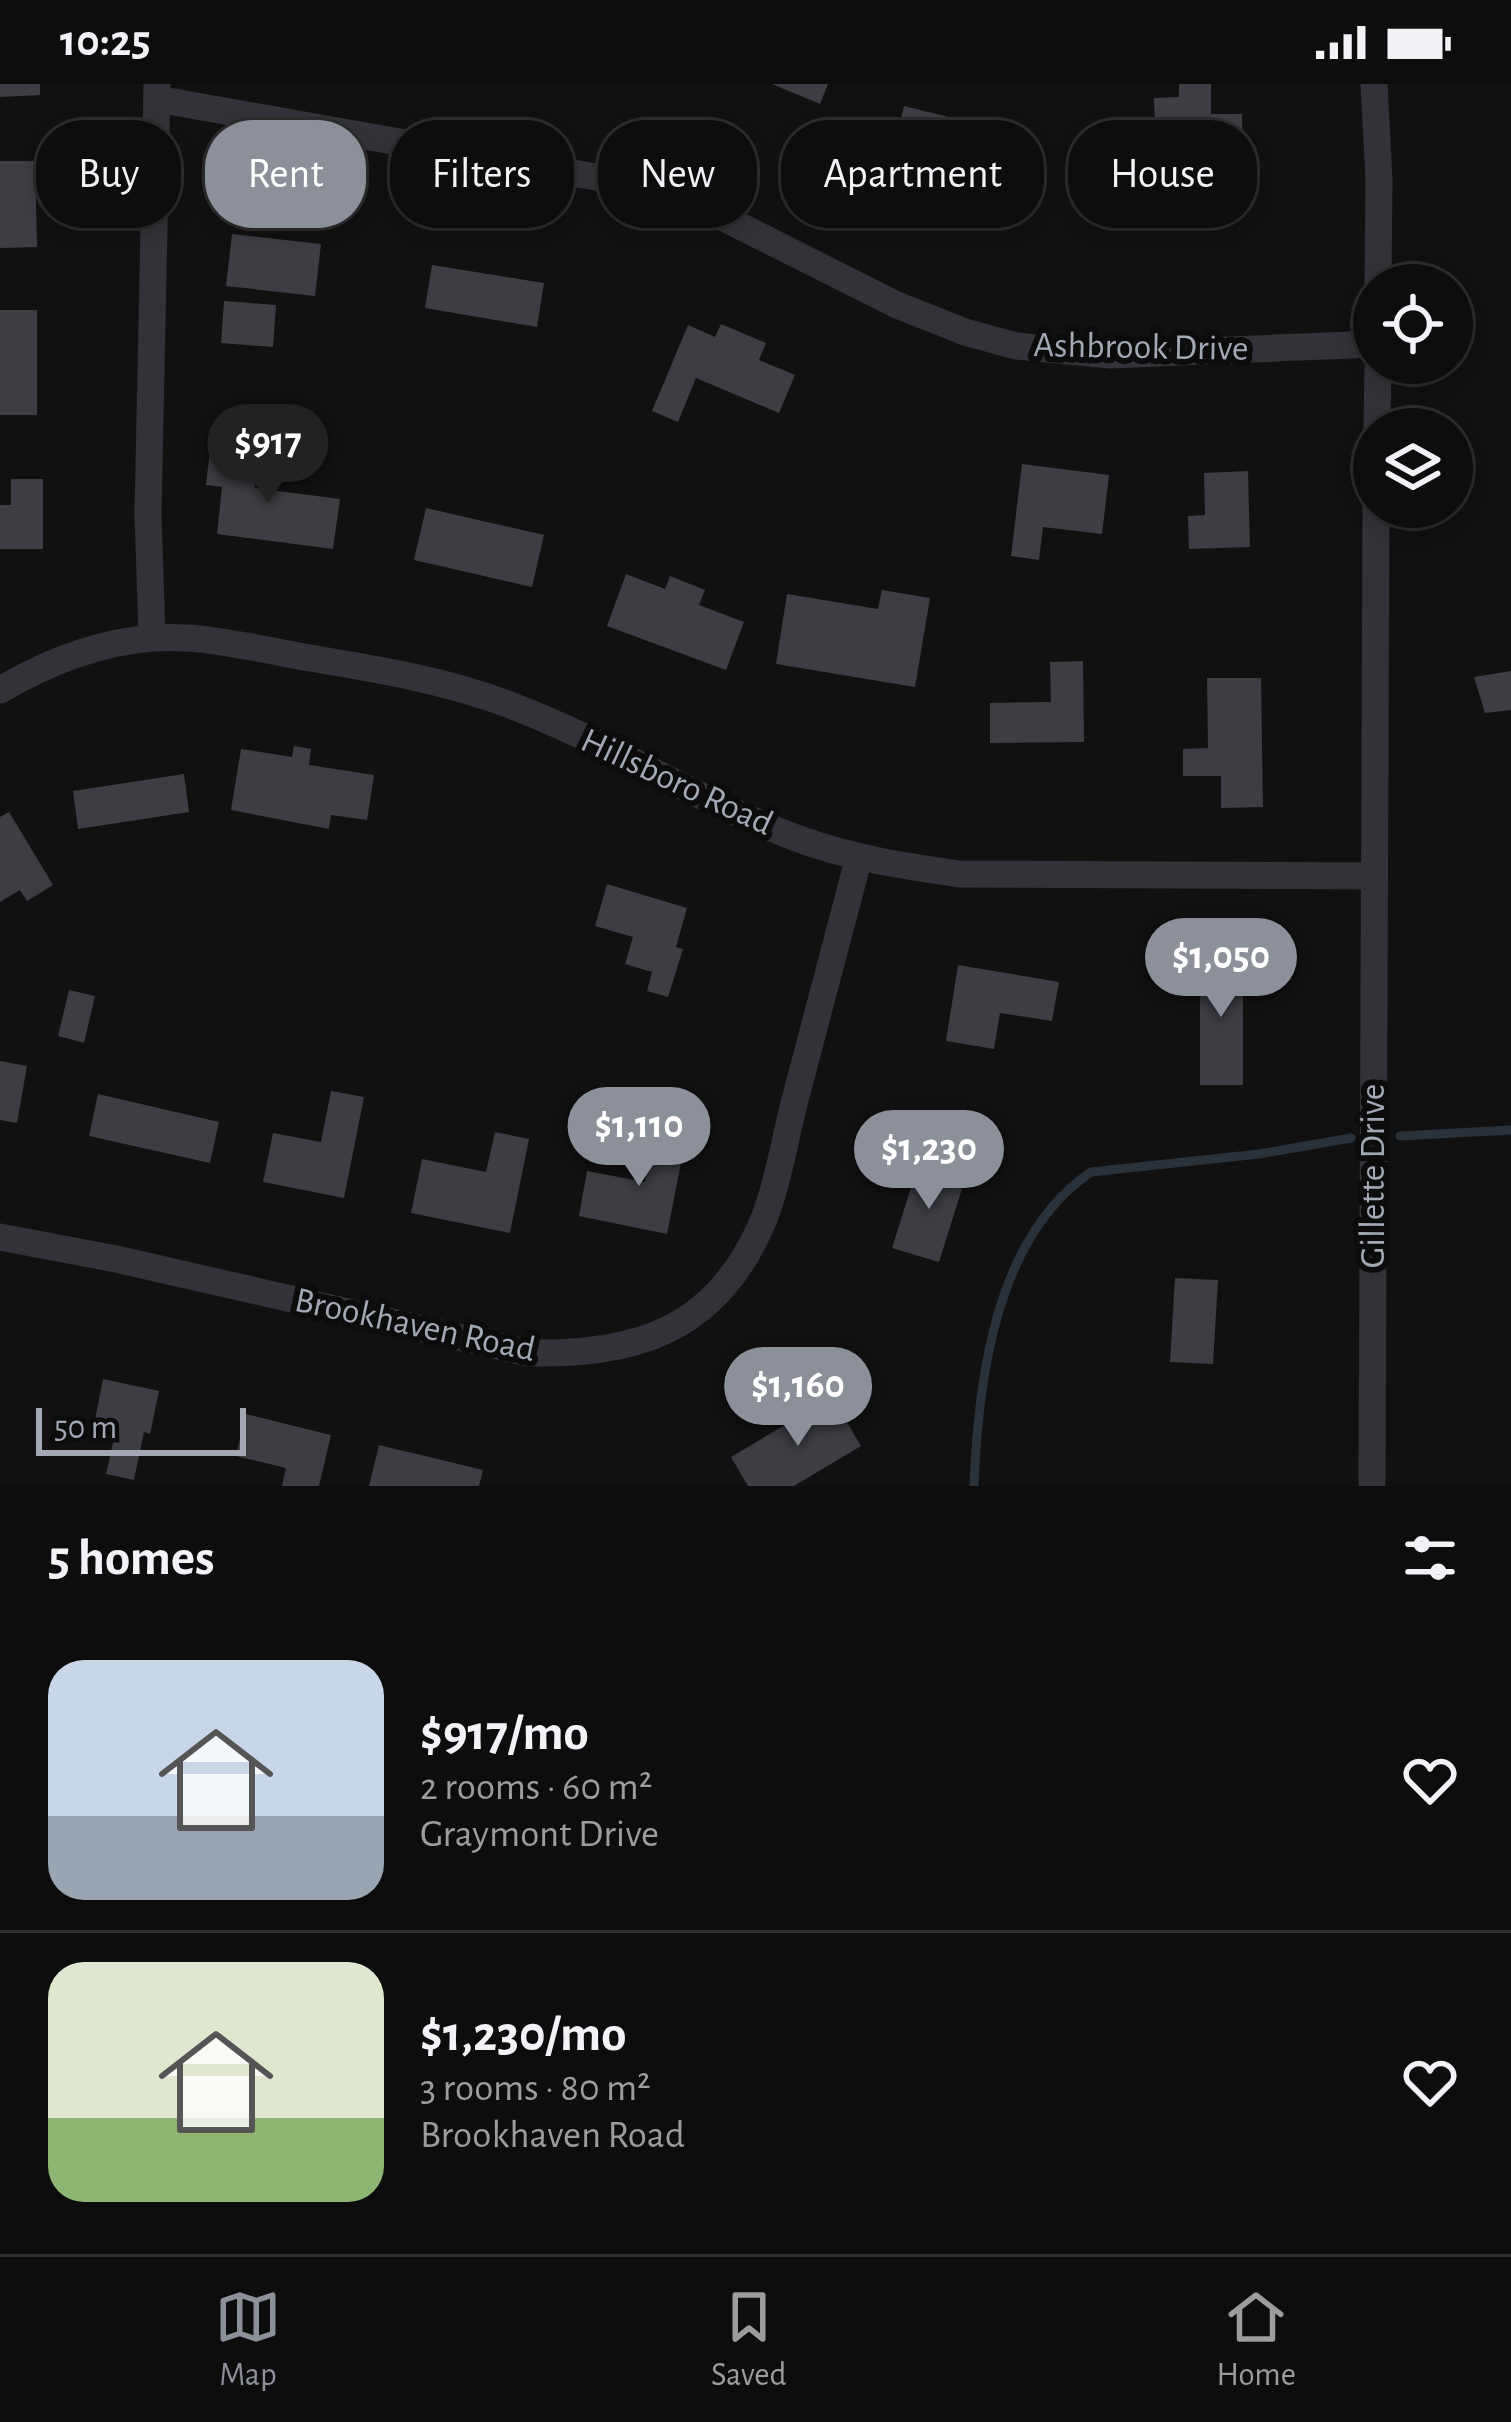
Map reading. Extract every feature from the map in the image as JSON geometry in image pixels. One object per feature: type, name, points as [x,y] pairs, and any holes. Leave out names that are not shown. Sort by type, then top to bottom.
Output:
[{"type":"street","points":[[1374,84],[1378,264]]},
{"type":"street","points":[[152,638],[148,513],[157,92]]},
{"type":"street","name":"Ashbrook Drive","points":[[157,92],[635,184],[722,217],[897,305],[1016,346],[1110,355],[1353,345]]},
{"type":"street","name":"Gillette Drive","points":[[1372,1486],[1376,528]]},
{"type":"street","name":"Hillsboro Road","points":[[0,690],[58,660],[105,646],[152,638],[200,639],[375,669],[508,704],[711,802],[859,857],[959,874],[1372,876]]},
{"type":"street","name":"Brookhaven Road","points":[[0,1237],[528,1353],[583,1354],[625,1348],[656,1336],[712,1300],[761,1227],[859,857]]},
{"type":"building","points":[[0,84],[40,84],[40,95],[0,97]]},
{"type":"building","points":[[772,84],[828,84],[820,104]]},
{"type":"building","points":[[1179,84],[1211,84],[1211,114],[1242,114],[1242,120],[1155,120],[1154,98],[1179,97]]},
{"type":"building","points":[[904,106],[961,120],[900,120]]},
{"type":"building","points":[[0,161],[35,161],[37,247],[0,248]]},
{"type":"building","points":[[232,234],[321,244],[315,296],[226,286]]},
{"type":"building","points":[[432,265],[544,283],[537,327],[425,308]]},
{"type":"building","points":[[224,301],[276,305],[273,347],[221,343]]},
{"type":"building","points":[[0,310],[37,310],[37,415],[0,415]]},
{"type":"building","points":[[721,324],[766,343],[759,360],[795,375],[779,413],[696,378],[678,422],[652,411],[688,325],[715,337]]},
{"type":"building","points":[[210,450],[259,456],[255,488],[340,499],[333,549],[217,534],[222,487],[206,485]]},
{"type":"building","points":[[1022,464],[1109,475],[1102,534],[1043,527],[1039,560],[1011,556]]},
{"type":"building","points":[[1248,471],[1250,547],[1189,549],[1188,516],[1205,515],[1204,473]]},
{"type":"building","points":[[11,479],[43,479],[43,549],[0,549],[0,505],[11,505]]},
{"type":"building","points":[[426,508],[544,535],[532,587],[414,560]]},
{"type":"building","points":[[626,574],[665,589],[670,576],[705,590],[699,605],[744,622],[726,670],[607,626]]},
{"type":"building","points":[[882,590],[930,598],[915,687],[776,664],[787,594],[878,609]]},
{"type":"building","points":[[1083,661],[1084,742],[990,743],[990,703],[1051,702],[1050,662]]},
{"type":"building","points":[[1511,671],[1511,710],[1485,713],[1474,677]]},
{"type":"building","points":[[1207,678],[1261,678],[1263,807],[1221,808],[1221,776],[1183,776],[1183,749],[1208,748]]},
{"type":"building","points":[[294,746],[311,749],[309,765],[374,775],[367,820],[331,815],[329,829],[231,810],[241,749],[292,757]]},
{"type":"building","points":[[184,774],[189,812],[78,829],[73,791]]},
{"type":"building","points":[[9,812],[53,885],[27,901],[20,890],[0,902],[0,817]]},
{"type":"building","points":[[607,884],[687,908],[676,947],[683,949],[668,997],[647,991],[652,972],[625,964],[633,937],[595,926]]},
{"type":"building","points":[[1200,955],[1243,955],[1243,1085],[1200,1085]]},
{"type":"building","points":[[958,965],[1059,982],[1052,1021],[1000,1013],[994,1049],[946,1041]]},
{"type":"building","points":[[69,990],[95,996],[84,1043],[58,1036]]},
{"type":"building","points":[[0,1061],[27,1066],[17,1123],[0,1120]]},
{"type":"building","points":[[331,1091],[364,1097],[344,1198],[263,1182],[273,1133],[321,1142]]},
{"type":"building","points":[[98,1094],[219,1122],[210,1163],[89,1136]]},
{"type":"building","points":[[656,1126],[687,1132],[667,1234],[579,1216],[587,1171],[645,1182]]},
{"type":"building","points":[[495,1132],[529,1139],[510,1233],[411,1213],[422,1159],[486,1172]]},
{"type":"building","points":[[919,1162],[966,1176],[939,1262],[892,1248]]},
{"type":"building","points":[[1175,1278],[1218,1280],[1213,1364],[1170,1362]]},
{"type":"building","points":[[103,1379],[159,1391],[134,1480],[106,1474],[117,1425],[95,1420]]},
{"type":"building","points":[[832,1397],[861,1446],[794,1486],[748,1486],[731,1457]]},
{"type":"building","points":[[246,1414],[331,1435],[319,1486],[282,1486],[286,1468],[236,1456]]},
{"type":"building","points":[[379,1445],[483,1470],[479,1486],[369,1486]]},
{"type":"waterway","points":[[1400,1136],[1511,1130]]},
{"type":"waterway","points":[[974,1486],[980,1402],[998,1314],[1033,1234],[1059,1200],[1091,1172],[1259,1154],[1351,1138]]}]
